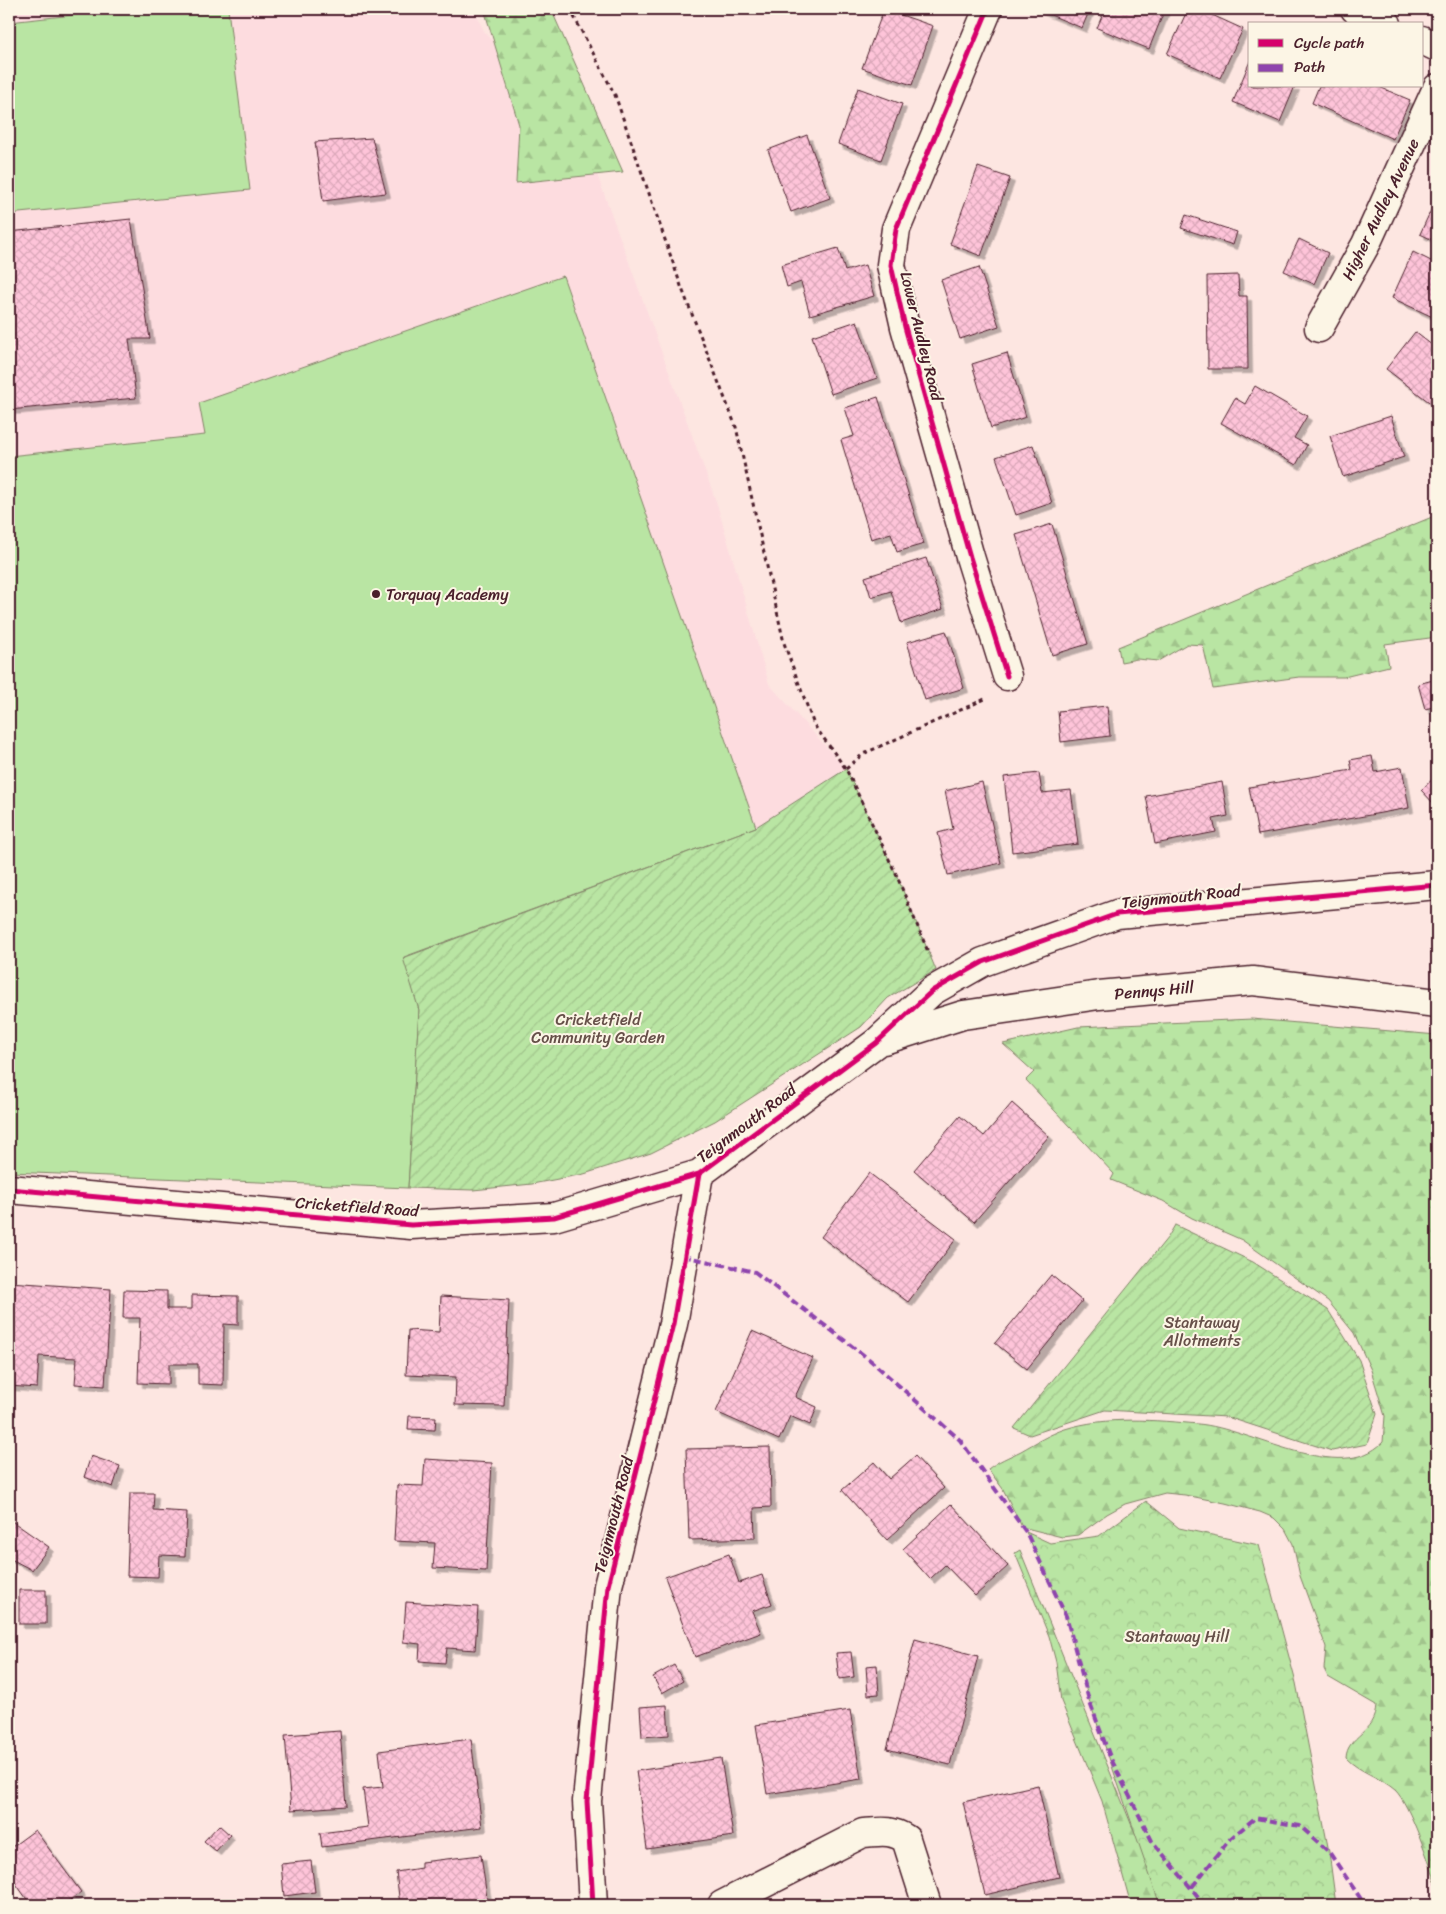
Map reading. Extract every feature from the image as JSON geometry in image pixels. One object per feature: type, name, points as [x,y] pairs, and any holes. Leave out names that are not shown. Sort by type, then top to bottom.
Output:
[{"type":"street","name":"Lower Audley Road","points":[[988,9],[896,229],[891,265],[936,440],[1007,676]]},
{"type":"street","points":[[1355,9],[1383,22]]},
{"type":"street","points":[[1424,41],[1437,47]]},
{"type":"street","name":"Higher Audley Avenue","points":[[1319,328],[1366,244],[1437,88]]},
{"type":"street","name":"Teignmouth Road","points":[[593,1905],[587,1801],[608,1586],[673,1324],[699,1174],[876,1043],[932,991],[983,962],[1117,914],[1437,884]]},
{"type":"street","name":"Pennys Hill","points":[[876,1043],[963,1015],[1099,995],[1253,981],[1437,1003]]},
{"type":"street","name":"Cricketfield Road","points":[[9,1189],[411,1224],[554,1217],[699,1174]]},
{"type":"street","points":[[722,1905],[863,1834],[883,1832],[894,1832],[906,1839],[928,1905]]},
{"type":"path","points":[[570,9],[615,95],[681,286],[736,427],[784,643],[814,725],[846,769],[896,874],[932,962]]},
{"type":"path","points":[[846,769],[863,754],[1006,689],[1007,676]]},
{"type":"shaded area","name":"Torquay Academy","points":[[9,9],[474,9],[484,31],[587,147],[717,504],[769,684],[846,769],[756,827],[419,1010],[408,1188],[9,1172]]},
{"type":"green space","points":[[128,9],[228,9],[250,190],[9,214],[9,22]]},
{"type":"green space","points":[[484,9],[551,9],[623,172],[516,183],[519,125]]},
{"type":"green space","name":"Torquay Academy","points":[[563,276],[756,827],[404,957],[419,1010],[408,1188],[9,1172],[9,456],[205,435],[199,403]]},
{"type":"green space","points":[[1432,517],[1437,517],[1437,637],[1385,644],[1389,666],[1344,677],[1299,677],[1213,689],[1203,645],[1187,644],[1158,661],[1137,659],[1121,662],[1118,647]]},
{"type":"green space","name":"Cricketfield Community Garden","points":[[846,769],[896,874],[936,970],[888,998],[861,1027],[715,1121],[651,1153],[584,1174],[532,1184],[473,1190],[408,1188],[419,1010],[403,958],[756,827]]},
{"type":"green space","points":[[1252,1019],[1437,1035],[1437,1886],[1419,1835],[1401,1797],[1389,1785],[1357,1767],[1346,1758],[1351,1744],[1371,1722],[1376,1705],[1328,1677],[1324,1669],[1326,1647],[1300,1576],[1293,1544],[1285,1529],[1274,1518],[1260,1512],[1225,1503],[1165,1493],[1125,1504],[1107,1514],[1078,1535],[1062,1537],[1022,1527],[1003,1489],[988,1469],[1059,1431],[1097,1422],[1148,1420],[1198,1424],[1219,1428],[1320,1457],[1344,1458],[1365,1454],[1383,1442],[1385,1416],[1371,1370],[1354,1333],[1328,1301],[1242,1240],[1192,1218],[1163,1201],[1111,1180],[1114,1174],[1026,1080],[1034,1072],[1003,1044],[1078,1027]]},
{"type":"green space","name":"Stantaway Allotments","points":[[1175,1225],[1253,1262],[1328,1310],[1359,1360],[1377,1414],[1367,1444],[1332,1451],[1227,1417],[1105,1410],[1030,1435],[1014,1428],[1168,1237]]},
{"type":"green space","name":"Stantaway Hill","points":[[1146,1501],[1179,1528],[1259,1545],[1296,1683],[1329,1852],[1336,1905],[1160,1905],[1089,1700],[1066,1616],[1026,1532],[1050,1543],[1099,1536]]},
{"type":"green space","points":[[1020,1550],[1132,1826],[1138,1838],[1194,1905],[1131,1905],[1102,1801],[1061,1701],[1056,1662],[1049,1636],[1015,1553]]},
{"type":"building","points":[[884,9],[933,26],[912,85],[862,68]]},
{"type":"building","points":[[1036,9],[1090,9],[1082,28]]},
{"type":"building","points":[[1105,9],[1165,9],[1149,49],[1097,28]]},
{"type":"building","points":[[1188,9],[1199,9],[1243,29],[1220,78],[1167,54]]},
{"type":"building","points":[[1248,66],[1248,88],[1294,88],[1280,122],[1233,102]]},
{"type":"building","points":[[858,88],[902,104],[881,160],[838,144]]},
{"type":"building","points":[[1318,88],[1382,88],[1410,100],[1393,139],[1312,103]]},
{"type":"building","points":[[807,135],[830,198],[791,212],[768,150]]},
{"type":"building","points":[[372,138],[386,193],[323,201],[315,142]]},
{"type":"building","points":[[978,167],[1010,178],[981,256],[950,244]]},
{"type":"building","points":[[1437,197],[1437,242],[1420,234]]},
{"type":"building","points":[[1186,215],[1237,232],[1233,245],[1181,228]]},
{"type":"building","points":[[131,219],[150,339],[129,339],[136,398],[9,410],[9,232]]},
{"type":"building","points":[[1299,239],[1328,253],[1314,284],[1284,271]]},
{"type":"building","points":[[838,248],[845,271],[865,265],[874,296],[810,315],[801,282],[787,287],[781,265]]},
{"type":"building","points":[[1413,252],[1437,264],[1437,319],[1392,298]]},
{"type":"building","points":[[979,267],[999,326],[960,339],[941,280]]},
{"type":"building","points":[[1238,275],[1239,296],[1247,296],[1248,369],[1208,369],[1207,276]]},
{"type":"building","points":[[857,321],[877,378],[831,394],[812,336]]},
{"type":"building","points":[[1415,332],[1437,349],[1437,408],[1386,369]]},
{"type":"building","points":[[1007,353],[1026,417],[991,428],[972,364]]},
{"type":"building","points":[[1255,386],[1307,416],[1294,438],[1307,445],[1296,465],[1221,423],[1235,398],[1245,404]]},
{"type":"building","points":[[878,397],[924,544],[897,552],[891,533],[871,539],[841,440],[854,436],[845,408]]},
{"type":"building","points":[[1391,416],[1404,457],[1343,477],[1330,436]]},
{"type":"building","points":[[1033,445],[1052,503],[1016,515],[996,457]]},
{"type":"building","points":[[1052,524],[1088,644],[1052,655],[1016,535]]},
{"type":"building","points":[[926,558],[943,609],[901,623],[891,591],[871,597],[865,577]]},
{"type":"building","points":[[946,631],[964,688],[925,700],[907,642]]},
{"type":"building","points":[[1437,679],[1437,706],[1425,709],[1418,684]]},
{"type":"building","points":[[1107,706],[1110,736],[1061,742],[1058,711]]},
{"type":"building","points":[[1372,756],[1375,772],[1402,767],[1409,808],[1258,835],[1249,787],[1352,770],[1350,760]]},
{"type":"building","points":[[1039,773],[1042,793],[1071,790],[1078,844],[1012,852],[1004,777]]},
{"type":"building","points":[[1437,775],[1437,807],[1421,790]]},
{"type":"building","points":[[982,782],[1001,863],[948,875],[938,833],[953,829],[945,791]]},
{"type":"building","points":[[1222,782],[1228,816],[1213,819],[1216,832],[1155,844],[1146,796]]},
{"type":"building","points":[[1012,1103],[1049,1136],[974,1222],[914,1170],[960,1116],[984,1136]]},
{"type":"building","points":[[869,1173],[956,1239],[908,1302],[821,1237]]},
{"type":"building","points":[[1051,1275],[1082,1301],[1027,1369],[995,1343]]},
{"type":"building","points":[[9,1282],[111,1289],[105,1386],[75,1384],[77,1358],[39,1356],[37,1388],[9,1386]]},
{"type":"building","points":[[124,1290],[167,1291],[167,1309],[192,1309],[192,1295],[238,1296],[238,1325],[224,1324],[223,1385],[198,1384],[198,1364],[169,1364],[169,1384],[138,1383],[140,1318],[123,1318]]},
{"type":"building","points":[[441,1296],[509,1300],[504,1406],[455,1405],[456,1377],[406,1375],[408,1330],[439,1332]]},
{"type":"building","points":[[752,1331],[813,1358],[795,1397],[817,1407],[810,1425],[790,1416],[779,1440],[716,1412]]},
{"type":"building","points":[[409,1416],[436,1417],[435,1430],[408,1429]]},
{"type":"building","points":[[770,1447],[771,1507],[754,1508],[755,1538],[689,1540],[686,1449]]},
{"type":"building","points":[[91,1456],[120,1466],[113,1487],[84,1477]]},
{"type":"building","points":[[915,1456],[944,1488],[887,1540],[842,1490],[874,1462],[889,1479]]},
{"type":"building","points":[[425,1459],[492,1463],[486,1571],[433,1568],[435,1543],[394,1541],[397,1485],[423,1486]]},
{"type":"building","points":[[130,1493],[154,1493],[153,1510],[187,1512],[185,1556],[159,1555],[158,1577],[127,1576]]},
{"type":"building","points":[[951,1504],[1008,1566],[975,1596],[945,1565],[930,1579],[903,1549]]},
{"type":"building","points":[[9,1519],[49,1547],[32,1570],[9,1558]]},
{"type":"building","points":[[729,1554],[739,1583],[762,1575],[772,1604],[752,1611],[761,1633],[695,1657],[665,1577]]},
{"type":"building","points":[[19,1590],[46,1590],[46,1624],[19,1624]]},
{"type":"building","points":[[406,1602],[478,1607],[475,1650],[447,1648],[445,1663],[419,1661],[420,1644],[403,1642]]},
{"type":"building","points":[[915,1639],[978,1656],[950,1765],[887,1749]]},
{"type":"building","points":[[851,1652],[854,1677],[839,1679],[836,1653]]},
{"type":"building","points":[[674,1665],[683,1681],[662,1693],[653,1677]]},
{"type":"building","points":[[877,1665],[879,1694],[868,1695],[866,1666]]},
{"type":"building","points":[[667,1705],[669,1735],[642,1737],[640,1707]]},
{"type":"building","points":[[850,1710],[861,1779],[767,1794],[756,1725]]},
{"type":"building","points":[[340,1731],[346,1806],[291,1810],[285,1735]]},
{"type":"building","points":[[471,1739],[482,1827],[322,1847],[320,1833],[368,1827],[363,1789],[383,1787],[379,1751]]},
{"type":"building","points":[[721,1758],[733,1836],[647,1849],[636,1771]]},
{"type":"building","points":[[1038,1785],[1059,1877],[985,1895],[963,1802]]},
{"type":"building","points":[[219,1825],[230,1835],[216,1851],[204,1841]]},
{"type":"building","points":[[35,1830],[81,1892],[63,1905],[31,1905],[9,1874],[9,1849]]},
{"type":"building","points":[[481,1855],[488,1905],[400,1905],[396,1872],[421,1868],[421,1862]]},
{"type":"building","points":[[311,1861],[315,1892],[284,1896],[281,1864]]},
{"type":"marked path","points":[[683,1256],[755,1272],[870,1360],[960,1440],[1026,1532],[1066,1616],[1089,1700],[1110,1757],[1152,1841],[1205,1905]]},
{"type":"marked path","points":[[1192,1887],[1230,1839],[1255,1818],[1300,1826],[1329,1852],[1365,1905]]},
{"type":"cycle path","points":[[988,9],[896,229],[891,265],[905,327],[970,557],[1007,676]]},
{"type":"cycle path","points":[[9,1189],[411,1225],[554,1217],[699,1174],[876,1043],[932,991],[983,962],[1117,914],[1437,885]]},
{"type":"cycle path","points":[[593,1905],[587,1801],[608,1586],[673,1324],[699,1174]]},
{"type":"place","name":"Torquay Academy","points":[[376,594]]}]
